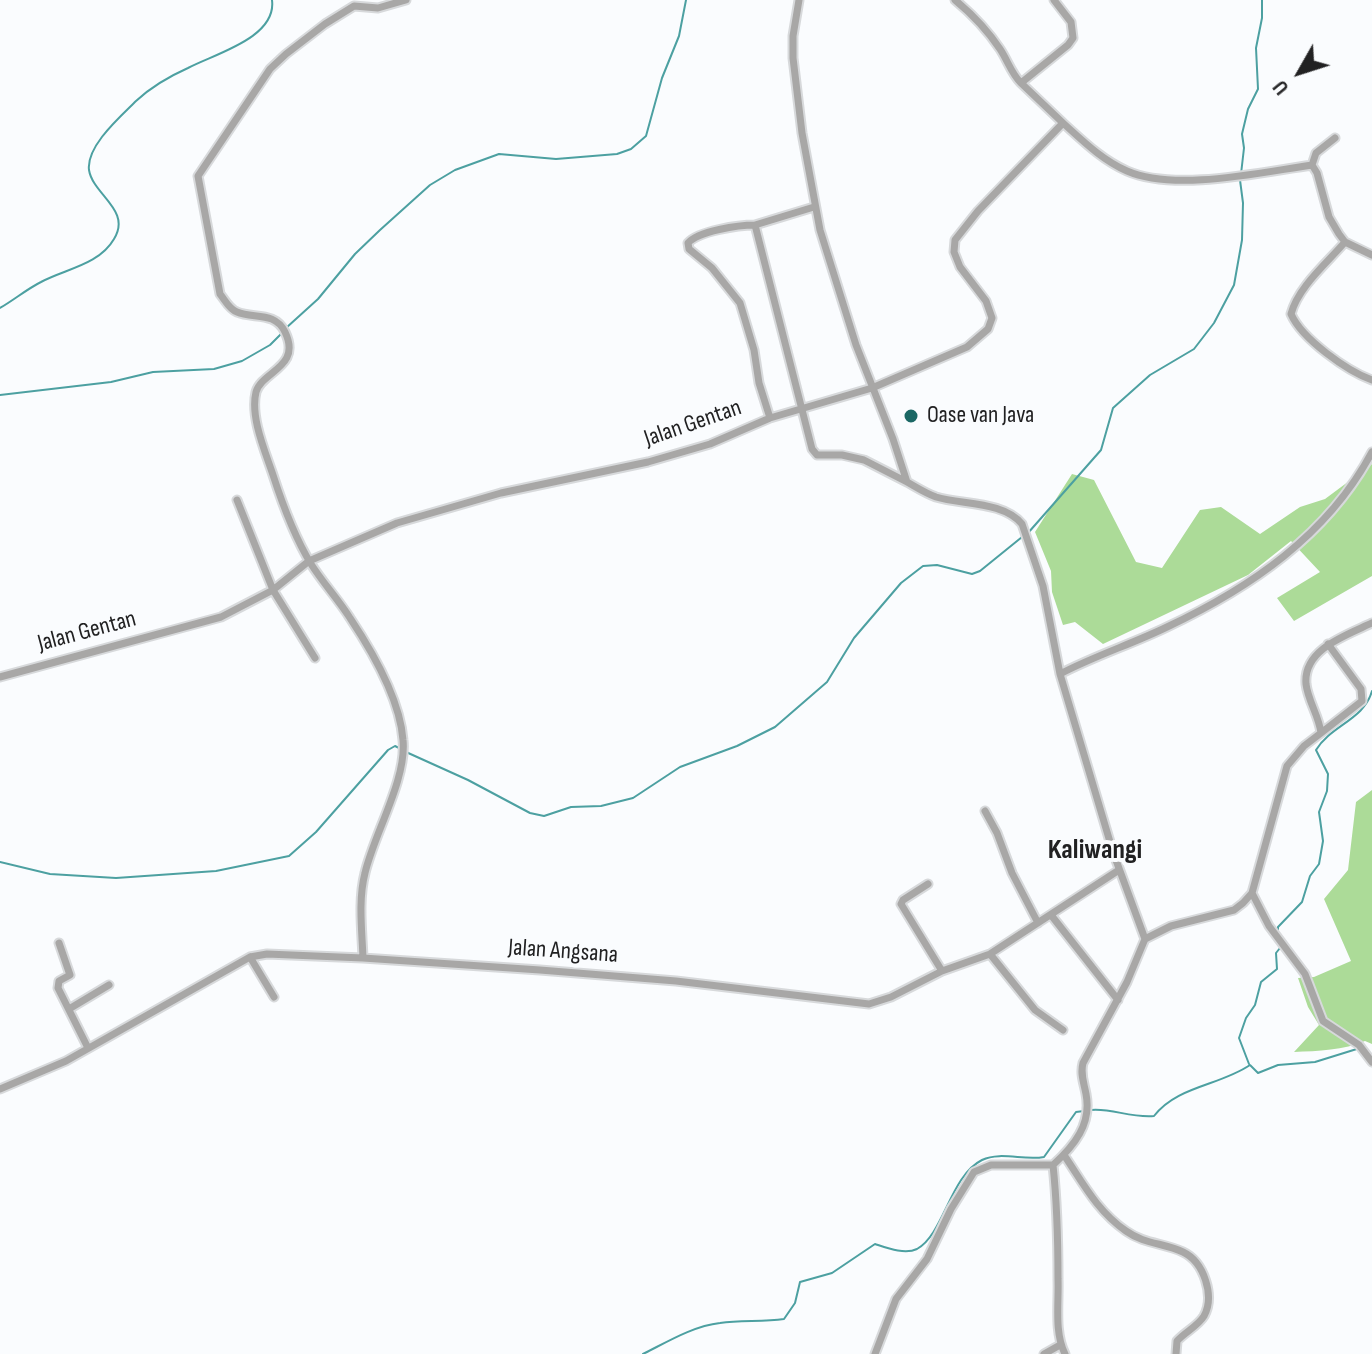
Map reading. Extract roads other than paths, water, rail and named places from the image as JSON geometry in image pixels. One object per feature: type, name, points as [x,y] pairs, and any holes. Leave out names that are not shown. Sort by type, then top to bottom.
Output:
[{"type":"street","points":[[363,958],[361,899],[364,876],[391,798],[403,749],[397,708],[368,647],[309,561],[289,522],[257,422],[256,393],[287,356],[285,332],[273,319],[237,313],[220,294],[212,239],[199,186],[200,170],[270,69],[286,54],[354,6],[378,8],[406,0]]},
{"type":"street","points":[[799,0],[793,58],[814,207],[836,287],[907,482]]},
{"type":"street","points":[[955,0],[969,11],[1001,50],[1021,83],[1093,150],[1131,173],[1156,178],[1233,179],[1312,165]]},
{"type":"street","points":[[1021,83],[1073,38],[1071,22],[1054,0]]},
{"type":"street","name":"Jalan Gentan","points":[[0,677],[221,617],[273,590],[309,561],[397,523],[501,493],[648,462],[710,444],[770,418],[872,388],[967,347],[988,329],[992,318],[986,301],[960,267],[954,252],[955,240],[978,211],[1063,123]]},
{"type":"street","points":[[1312,165],[1316,153],[1335,138]]},
{"type":"street","points":[[1312,165],[1329,217],[1345,242],[1372,255]]},
{"type":"street","points":[[770,418],[740,303],[712,268],[689,249],[688,243],[695,236],[741,225],[755,225],[814,207]]},
{"type":"street","points":[[755,225],[809,443],[817,455],[842,455],[864,460],[937,497],[1017,517],[1026,530],[1043,586],[1060,674],[1119,870],[1145,939]]},
{"type":"street","points":[[1345,242],[1307,286],[1291,314],[1313,341],[1353,371],[1372,380]]},
{"type":"street","points":[[1060,674],[1168,627],[1263,573],[1297,548],[1325,520],[1372,452]]},
{"type":"street","points":[[237,500],[273,590],[315,658]]},
{"type":"street","points":[[1321,733],[1306,685],[1308,670],[1328,644],[1372,623]]},
{"type":"street","points":[[875,1354],[896,1299],[927,1259],[951,1209],[974,1172],[991,1165],[1053,1165],[1082,1131],[1088,1117],[1081,1067],[1118,1000],[1145,939],[1171,926],[1234,910],[1252,893],[1287,766],[1304,746],[1362,701],[1361,689],[1328,644]]},
{"type":"street","points":[[985,811],[1038,923]]},
{"type":"street","name":"Jalan Angsana","points":[[0,1089],[66,1061],[250,957],[267,954],[676,981],[869,1004],[891,997],[942,971],[990,954],[1119,870]]},
{"type":"street","points":[[928,884],[901,904],[942,971]]},
{"type":"street","points":[[1252,893],[1279,942],[1305,974],[1323,1021],[1359,1045],[1372,1062]]},
{"type":"street","points":[[1051,915],[1118,1000]]},
{"type":"street","points":[[59,943],[70,975],[59,981],[58,988],[88,1048]]},
{"type":"street","points":[[990,954],[1035,1010],[1063,1030]]},
{"type":"street","points":[[250,957],[274,997]]},
{"type":"street","points":[[69,1009],[109,985]]},
{"type":"street","points":[[1064,1155],[1090,1196],[1111,1220],[1140,1240],[1185,1252],[1207,1281],[1204,1317],[1177,1341],[1176,1353],[1166,1354]]},
{"type":"street","points":[[1053,1165],[1058,1209],[1060,1345],[1065,1354]]},
{"type":"street","points":[[1044,1354],[1060,1345]]},
{"type":"waterway","points":[[0,308],[41,282],[91,261],[108,248],[118,229],[118,220],[92,179],[89,170],[93,151],[122,115],[154,87],[254,35],[265,25],[271,13],[272,0]]},
{"type":"waterway","points":[[286,328],[318,299],[355,254],[380,230],[430,185],[455,170],[499,154],[556,159],[617,154],[631,149],[646,136],[662,78],[679,36],[686,0]]},
{"type":"waterway","points":[[1241,174],[1242,134],[1248,109],[1258,89],[1256,48],[1262,0]]},
{"type":"waterway","points":[[1028,533],[1101,450],[1113,408],[1150,375],[1194,349],[1214,323],[1234,285],[1242,240],[1240,180]]},
{"type":"waterway","points":[[0,395],[111,382],[153,372],[214,369],[242,361],[270,345],[282,333]]},
{"type":"waterway","points":[[406,752],[530,813],[544,816],[571,807],[601,806],[633,798],[680,767],[737,746],[775,727],[827,682],[854,638],[901,583],[923,566],[937,565],[972,574],[1022,537]]},
{"type":"waterway","points":[[1278,932],[1278,927],[1302,902],[1310,876],[1319,864],[1323,841],[1319,812],[1327,791],[1328,774],[1316,750],[1322,741],[1362,709],[1372,691]]},
{"type":"waterway","points":[[0,862],[50,874],[116,878],[216,871],[289,856],[316,832],[388,750],[395,746],[401,749]]},
{"type":"waterway","points":[[1249,1064],[1239,1038],[1246,1018],[1255,1005],[1261,982],[1277,969],[1276,953],[1280,948]]},
{"type":"waterway","points":[[1091,1110],[1154,1116],[1174,1098],[1250,1065],[1258,1073],[1278,1065],[1315,1062],[1360,1048]]},
{"type":"waterway","points":[[643,1354],[700,1327],[784,1319],[795,1303],[800,1282],[832,1273],[875,1244],[902,1251],[917,1249],[934,1231],[954,1191],[971,1168],[989,1157],[1044,1157],[1076,1112],[1084,1111]]},
{"type":"place","name":"Oase van Java","points":[[911,416]]},
{"type":"district","name":"Kaliwangi","points":[[1095,851]]}]
